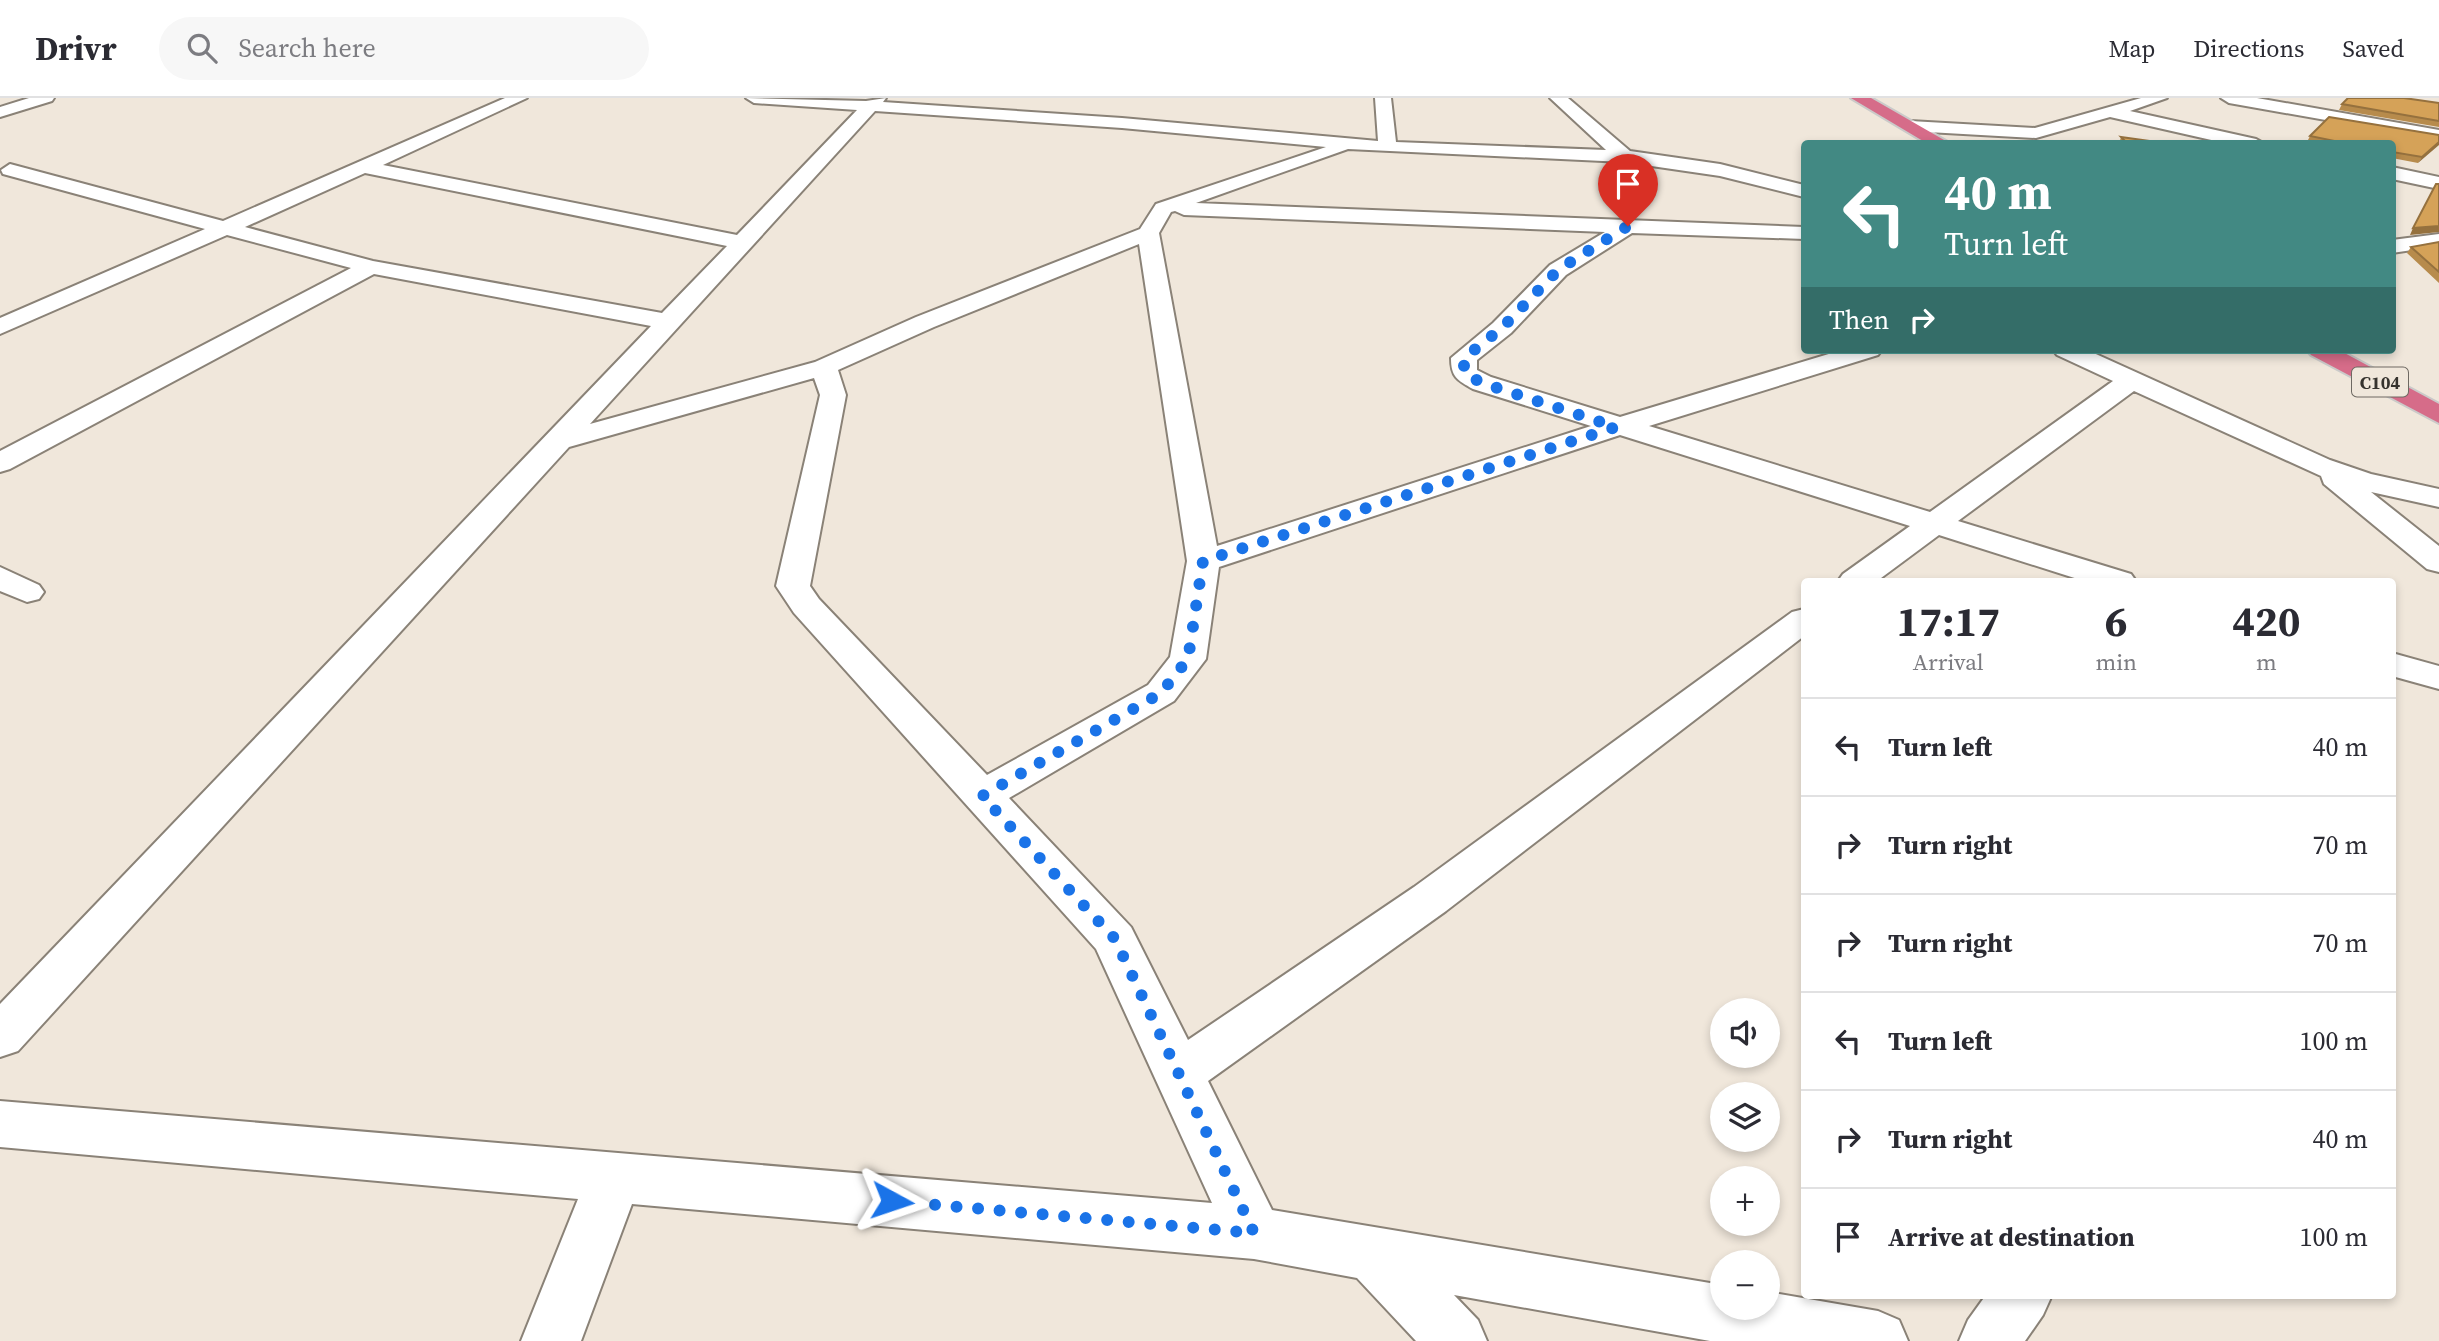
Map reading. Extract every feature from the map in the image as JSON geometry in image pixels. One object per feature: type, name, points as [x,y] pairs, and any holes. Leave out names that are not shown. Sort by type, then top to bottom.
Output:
[{"type":"highway","points":[[1858,98],[1935,140]]},
{"type":"highway","name":"C104","points":[[2327,354],[2439,415]]},
{"type":"street","points":[[0,112],[46,98]]},
{"type":"street","points":[[0,327],[519,98]]},
{"type":"street","points":[[754,98],[875,101],[1355,142],[1387,147],[1624,156],[1720,170],[1801,190]]},
{"type":"street","points":[[1383,98],[1387,147]]},
{"type":"street","points":[[1558,98],[1624,156]]},
{"type":"street","points":[[1910,126],[2036,133],[2159,98]]},
{"type":"street","points":[[2229,98],[2439,135]]},
{"type":"street","points":[[0,1037],[875,101]]},
{"type":"street","points":[[1091,105],[1122,123]]},
{"type":"street","points":[[2112,113],[2237,140]]},
{"type":"street","points":[[559,441],[824,368],[925,322],[1148,233],[1163,208],[1355,142]]},
{"type":"street","points":[[364,167],[744,243]]},
{"type":"street","points":[[1720,170],[1792,169]]},
{"type":"street","points":[[10,170],[371,267],[670,322]]},
{"type":"street","points":[[1720,170],[1718,177],[1750,198]]},
{"type":"street","points":[[2396,174],[2439,183]]},
{"type":"street","points":[[1163,208],[1801,233]]},
{"type":"street","points":[[1783,213],[1801,220]]},
{"type":"street","points":[[1628,226],[1558,270],[1502,328],[1464,358],[1464,373],[1482,383],[1616,427],[2109,578]]},
{"type":"street","points":[[982,796],[1161,693],[1188,659],[1203,561],[1148,233]]},
{"type":"street","points":[[2396,246],[2439,240]]},
{"type":"street","points":[[2396,246],[2439,256]]},
{"type":"street","points":[[0,463],[371,267]]},
{"type":"street","points":[[1203,561],[1616,427],[1856,354]]},
{"type":"street","points":[[2075,354],[2320,466],[2363,481],[2439,498]]},
{"type":"street","points":[[824,368],[833,395],[793,586],[806,606],[1115,939],[1254,1233]]},
{"type":"street","points":[[1859,578],[2132,380]]},
{"type":"street","points":[[2320,466],[2439,562]]},
{"type":"street","points":[[1178,1074],[1430,899],[1801,621]]},
{"type":"street","points":[[2396,670],[2439,678]]},
{"type":"street","points":[[0,1124],[1254,1233],[1878,1341]]},
{"type":"street","points":[[551,1341],[614,1177]]},
{"type":"street","points":[[1373,1254],[1457,1341]]},
{"type":"street","points":[[1989,1341],[2019,1299]]},
{"type":"building","points":[[2348,98],[2404,98],[2439,103],[2439,121],[2342,104]]},
{"type":"building","points":[[2329,117],[2439,135],[2439,142],[2422,157],[2396,153],[2396,140],[2330,140],[2310,136]]},
{"type":"building","points":[[2436,184],[2439,184],[2439,226],[2413,228]]},
{"type":"building","points":[[2439,242],[2439,272],[2411,247]]},
{"type":"route","points":[[892,1201],[1254,1233],[1115,939],[982,796],[1161,693],[1188,659],[1203,561],[1616,427],[1482,383],[1464,373],[1464,358],[1502,328],[1558,270],[1628,226]]}]
